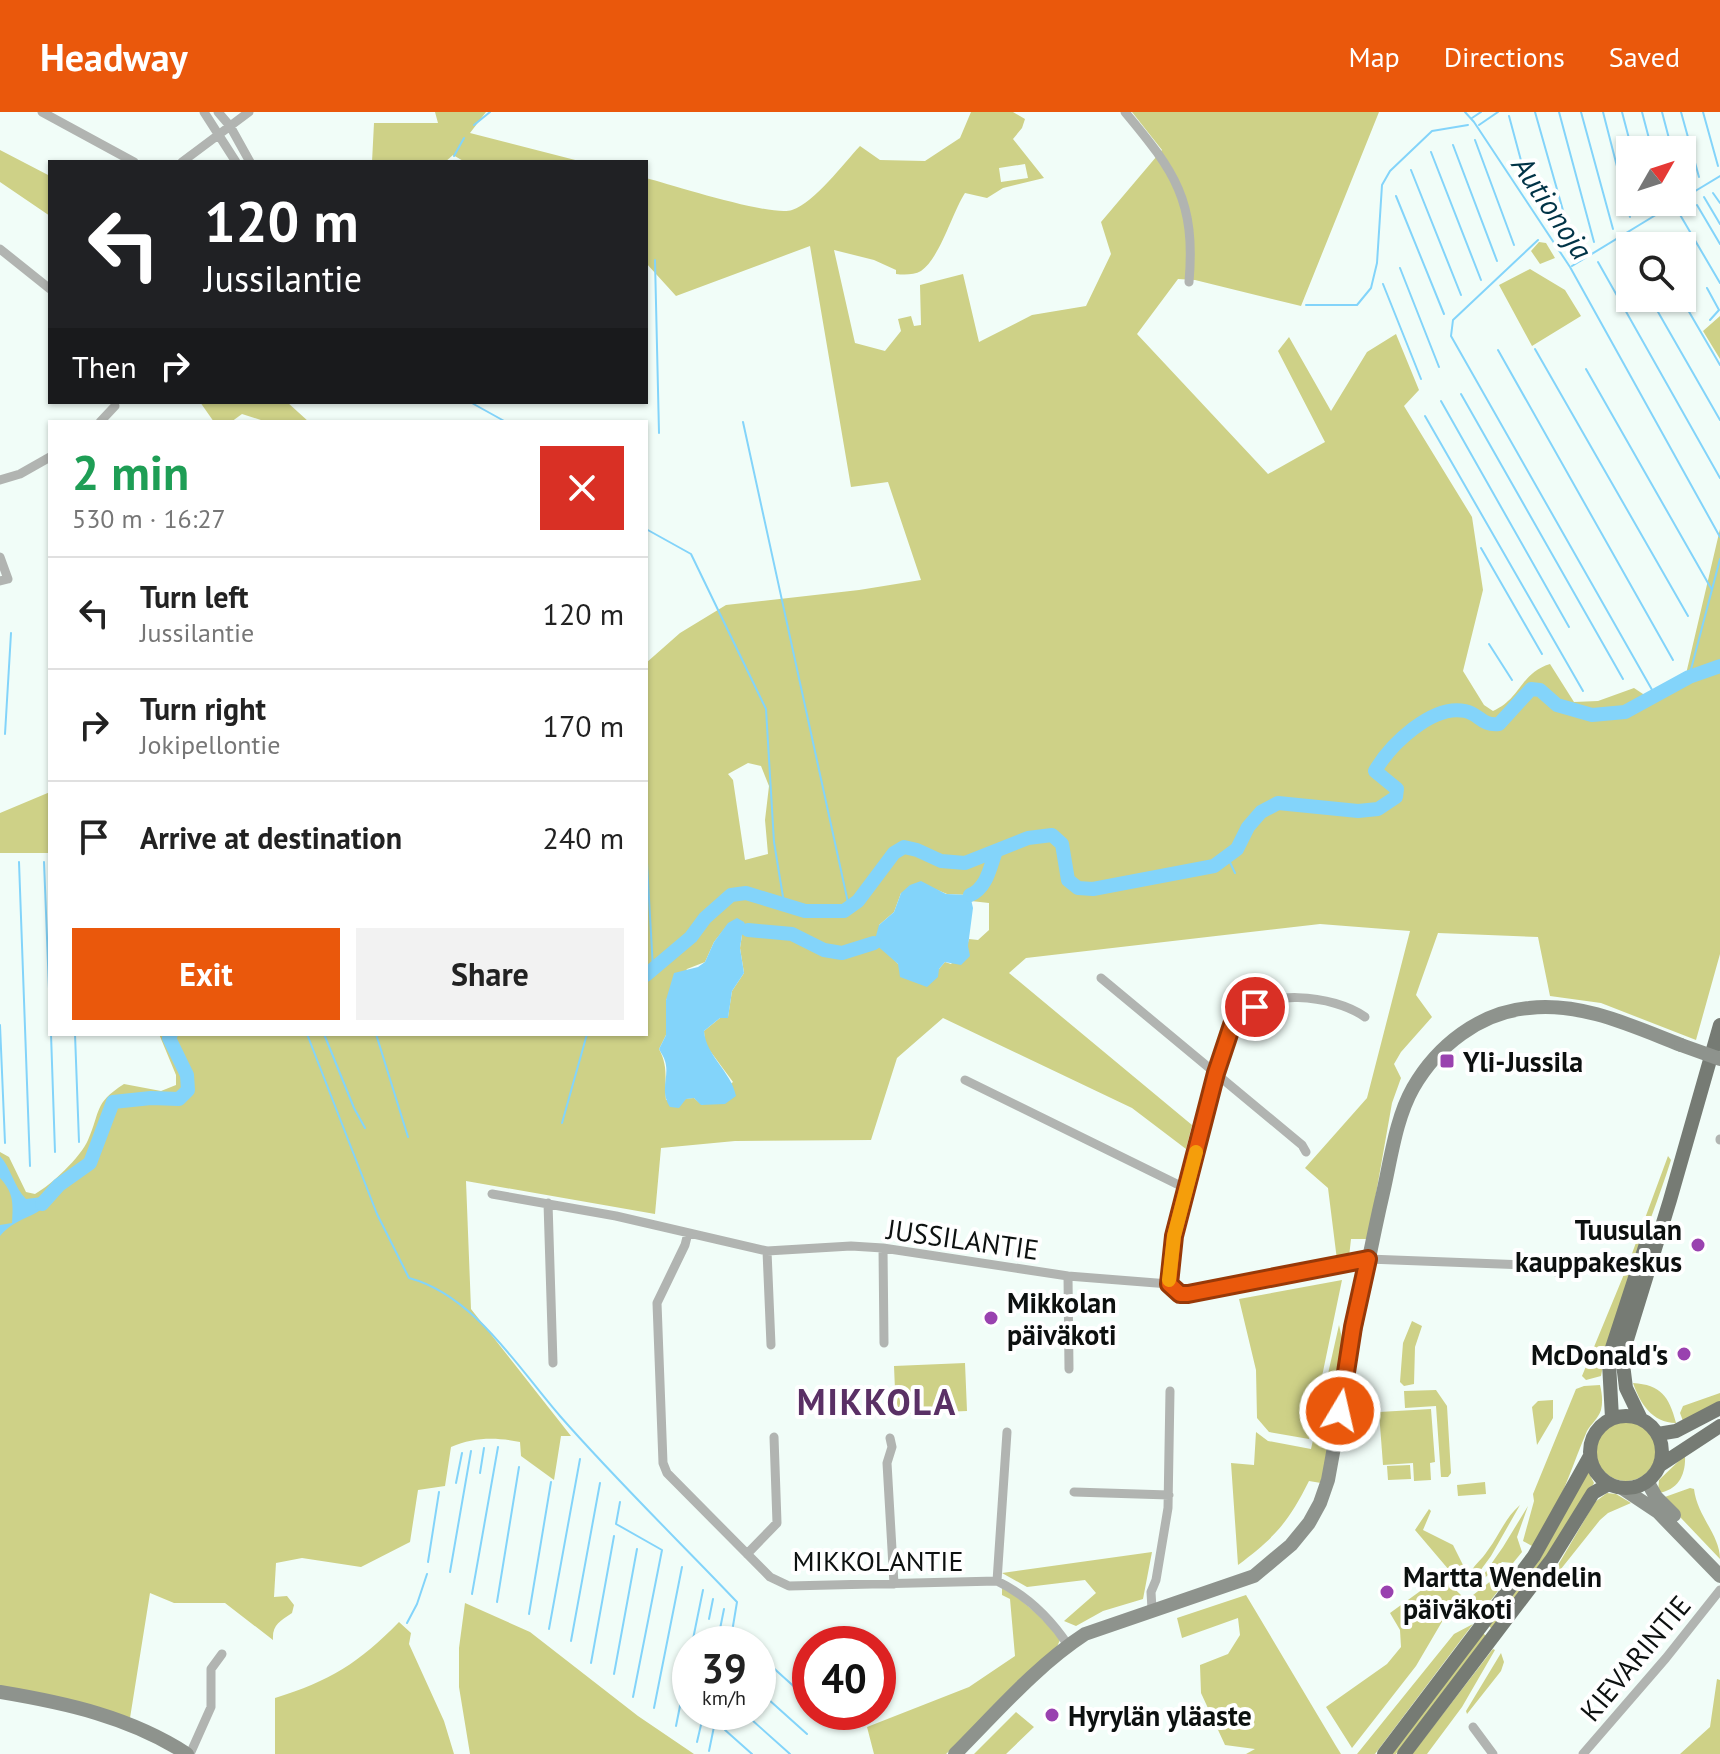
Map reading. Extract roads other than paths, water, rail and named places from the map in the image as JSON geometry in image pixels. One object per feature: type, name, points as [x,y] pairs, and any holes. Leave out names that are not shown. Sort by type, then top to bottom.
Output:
[{"type":"main road","points":[[1659,1466],[1662,1446],[1658,1434],[1641,1419],[1626,1388],[1622,1356],[1720,1025]]},
{"type":"main road","points":[[1612,1418],[1609,1378],[1612,1348],[1660,1203],[1684,1145]]},
{"type":"main road","points":[[1658,1434],[1676,1431],[1720,1408]]},
{"type":"main road","points":[[1384,1754],[1534,1556],[1590,1456],[1596,1430],[1612,1418],[1625,1415],[1641,1419]]},
{"type":"main road","points":[[1404,1754],[1552,1559],[1593,1493],[1615,1486],[1635,1487],[1647,1481],[1659,1466],[1720,1426]]},
{"type":"main road","points":[[1590,1456],[1598,1475],[1615,1486]]},
{"type":"street","points":[[42,112],[130,160]]},
{"type":"street","points":[[204,112],[235,160]]},
{"type":"street","points":[[218,112],[230,126],[249,160]]},
{"type":"street","points":[[185,160],[249,112]]},
{"type":"street","points":[[1125,112],[1177,184],[1187,210],[1191,231],[1189,282]]},
{"type":"street","points":[[0,249],[48,287]]},
{"type":"street","points":[[102,420],[115,406]]},
{"type":"street","points":[[0,480],[20,474],[48,458]]},
{"type":"street","points":[[0,557],[8,579],[0,581]]},
{"type":"street","points":[[1101,978],[1302,1145],[1306,1152]]},
{"type":"street","points":[[1169,1284],[1174,1236],[1216,1073],[1233,1022],[1255,1007],[1282,997],[1302,997],[1353,1008],[1365,1017]]},
{"type":"street","points":[[955,1754],[1068,1645],[1085,1634],[1152,1609],[1254,1576],[1291,1545],[1309,1523],[1328,1480],[1353,1327],[1406,1103],[1435,1056],[1473,1026],[1499,1014],[1527,1008],[1557,1007],[1599,1015],[1720,1059]]},
{"type":"street","points":[[965,1080],[1187,1189]]},
{"type":"street","name":"JUSSILANTIE","points":[[492,1194],[548,1203],[767,1251],[851,1246],[883,1248],[1068,1276],[1169,1284],[1180,1294],[1368,1259],[1550,1266],[1558,1273]]},
{"type":"street","points":[[548,1203],[553,1363]]},
{"type":"street","name":"MIKKOLANTIE","points":[[688,1233],[657,1303],[664,1469],[770,1577],[789,1586],[997,1581],[1029,1601],[1068,1645]]},
{"type":"street","points":[[883,1248],[884,1343]]},
{"type":"street","points":[[767,1251],[771,1345]]},
{"type":"street","points":[[1068,1276],[1069,1369]]},
{"type":"street","points":[[1152,1609],[1151,1592],[1169,1495],[1170,1391]]},
{"type":"street","points":[[997,1581],[1007,1432]]},
{"type":"street","points":[[747,1554],[777,1523],[774,1437]]},
{"type":"street","points":[[890,1438],[892,1447],[887,1463],[894,1584]]},
{"type":"street","points":[[1647,1481],[1656,1497],[1720,1565]]},
{"type":"street","points":[[1615,1486],[1658,1512],[1720,1576]]},
{"type":"street","points":[[1074,1492],[1169,1495]]},
{"type":"street","name":"KIEVARINTIE","points":[[1583,1754],[1720,1590]]},
{"type":"street","points":[[0,1692],[70,1705],[124,1721],[188,1754],[211,1707],[211,1669],[222,1654]]},
{"type":"street","points":[[1473,1727],[1493,1754]]},
{"type":"water","points":[[921,881],[946,894],[970,895],[973,908],[968,946],[970,956],[961,965],[945,962],[939,969],[938,977],[927,987],[900,977],[898,964],[874,943],[879,925],[894,912],[901,893]]},
{"type":"water","points":[[737,918],[744,922],[748,930],[742,935],[740,948],[744,973],[732,991],[728,1018],[720,1018],[704,1031],[709,1048],[736,1096],[725,1104],[701,1105],[694,1098],[686,1099],[679,1108],[670,1107],[665,1095],[665,1060],[659,1049],[666,1035],[666,1000],[674,973],[705,962],[714,942],[728,923]]},
{"type":"water","points":[[0,1156],[26,1199],[42,1197],[53,1188],[55,1193],[44,1208],[14,1224],[0,1236],[0,1225],[12,1223],[13,1210],[10,1194],[0,1178]]},
{"type":"waterway","points":[[474,125],[490,112]]},
{"type":"waterway","name":"Autionoja","points":[[1465,112],[1570,267],[1720,537]]},
{"type":"waterway","points":[[1472,118],[1481,112]]},
{"type":"waterway","points":[[1479,125],[1498,112]]},
{"type":"waterway","points":[[1535,112],[1574,249]]},
{"type":"waterway","points":[[1559,112],[1594,242]]},
{"type":"waterway","points":[[1581,112],[1613,229]]},
{"type":"waterway","points":[[1603,112],[1630,217]]},
{"type":"waterway","points":[[1622,112],[1628,136]]},
{"type":"waterway","points":[[1642,112],[1648,136]]},
{"type":"waterway","points":[[1662,112],[1668,136]]},
{"type":"waterway","points":[[1681,112],[1699,177]]},
{"type":"waterway","points":[[1703,112],[1718,166]]},
{"type":"waterway","points":[[1509,116],[1526,179]]},
{"type":"waterway","points":[[1306,305],[1357,305],[1371,288],[1377,263],[1382,185],[1390,171],[1432,131],[1468,125]]},
{"type":"waterway","points":[[454,156],[464,138]]},
{"type":"waterway","points":[[1475,140],[1514,245]]},
{"type":"waterway","points":[[1453,145],[1497,261]]},
{"type":"waterway","points":[[1431,152],[1481,280]]},
{"type":"waterway","points":[[1411,170],[1461,295]]},
{"type":"waterway","points":[[1696,191],[1720,176]]},
{"type":"waterway","points":[[1713,193],[1720,203]]},
{"type":"waterway","points":[[1396,196],[1444,314]]},
{"type":"waterway","points":[[1704,197],[1720,224]]},
{"type":"waterway","points":[[1697,205],[1720,244]]},
{"type":"waterway","points":[[1572,266],[1654,216]]},
{"type":"waterway","points":[[1681,216],[1720,283]]},
{"type":"waterway","points":[[1538,240],[1453,320],[1451,336],[1655,695]]},
{"type":"waterway","points":[[655,260],[659,433]]},
{"type":"waterway","points":[[1598,262],[1720,478]]},
{"type":"waterway","points":[[1400,268],[1439,367]]},
{"type":"waterway","points":[[1383,284],[1421,379]]},
{"type":"waterway","points":[[1707,288],[1719,310],[1710,320]]},
{"type":"waterway","points":[[1658,312],[1720,420]]},
{"type":"waterway","points":[[1689,312],[1720,365]]},
{"type":"waterway","points":[[1535,349],[1688,616]]},
{"type":"waterway","points":[[1498,350],[1673,660]]},
{"type":"waterway","points":[[1586,369],[1712,590]]},
{"type":"waterway","points":[[1461,394],[1623,679]]},
{"type":"waterway","points":[[1441,401],[1569,627]]},
{"type":"waterway","points":[[474,404],[502,420]]},
{"type":"waterway","points":[[1425,416],[1583,691]]},
{"type":"waterway","points":[[743,422],[849,907]]},
{"type":"waterway","points":[[648,530],[691,554],[766,709],[774,842],[784,903]]},
{"type":"waterway","points":[[1481,548],[1542,654]]},
{"type":"waterway","name":"Autionoja","points":[[1689,677],[1720,559]]},
{"type":"waterway","points":[[5,734],[11,633]]},
{"type":"waterway","points":[[1489,644],[1512,680]]},
{"type":"waterway","points":[[648,973],[691,937],[705,918],[731,895],[746,893],[805,911],[844,911],[858,901],[894,853],[904,847],[941,861],[965,863],[1028,838],[1052,835],[1062,844],[1068,880],[1078,888],[1093,889],[1214,866],[1237,849],[1248,827],[1261,812],[1278,803],[1358,811],[1378,809],[1396,797],[1397,789],[1375,771],[1401,739],[1439,714],[1465,711],[1484,722],[1499,724],[1531,689],[1540,690],[1557,705],[1592,715],[1625,712],[1689,677],[1720,666]]},
{"type":"waterway","points":[[970,895],[984,882],[996,851]]},
{"type":"waterway","points":[[1227,856],[1235,873]]},
{"type":"waterway","points":[[19,862],[30,1166]]},
{"type":"waterway","points":[[44,862],[48,963]]},
{"type":"waterway","points":[[648,880],[653,969]]},
{"type":"waterway","points":[[748,930],[792,934],[824,950],[842,953],[874,943]]},
{"type":"waterway","points":[[0,1025],[5,1143]]},
{"type":"waterway","points":[[51,1036],[55,1152]]},
{"type":"waterway","points":[[75,1036],[79,1142]]},
{"type":"waterway","points":[[42,1204],[59,1185],[90,1163],[113,1102],[179,1099],[188,1090],[187,1075],[170,1036]]},
{"type":"waterway","points":[[308,1036],[377,1214],[409,1278],[454,1300],[493,1335],[581,1440],[737,1602],[733,1626]]},
{"type":"waterway","points":[[325,1036],[365,1128]]},
{"type":"waterway","points":[[377,1036],[408,1137]]},
{"type":"waterway","points":[[562,1123],[586,1036]]},
{"type":"waterway","points":[[472,1594],[498,1447]]},
{"type":"waterway","points":[[480,1473],[484,1448]]},
{"type":"waterway","points":[[450,1572],[471,1451]]},
{"type":"waterway","points":[[456,1483],[462,1453]]},
{"type":"waterway","points":[[549,1629],[580,1459]]},
{"type":"waterway","points":[[497,1602],[519,1467]]},
{"type":"waterway","points":[[529,1614],[551,1482]]},
{"type":"waterway","points":[[571,1641],[600,1483]]},
{"type":"waterway","points":[[428,1562],[439,1492]]},
{"type":"waterway","points":[[620,1502],[616,1524],[662,1550],[633,1697]]},
{"type":"waterway","points":[[591,1663],[614,1536]]},
{"type":"waterway","points":[[614,1674],[637,1549]]},
{"type":"waterway","points":[[654,1708],[682,1567]]},
{"type":"waterway","points":[[407,1623],[427,1574]]},
{"type":"waterway","points":[[696,1626],[703,1590]]},
{"type":"waterway","points":[[709,1619],[713,1599]]},
{"type":"waterway","points":[[721,1626],[724,1609]]},
{"type":"waterway","points":[[776,1670],[792,1685]]},
{"type":"waterway","points":[[776,1706],[807,1734]]},
{"type":"waterway","points":[[697,1742],[700,1730]]},
{"type":"waterway","points":[[709,1751],[713,1730]]},
{"type":"waterway","points":[[725,1730],[752,1754]]},
{"type":"waterway","points":[[763,1730],[790,1754]]},
{"type":"place","name":"Yli-Jussila","points":[[1447,1061]]},
{"type":"place","name":"Tuusulan kauppakeskus","points":[[1698,1245]]},
{"type":"place","name":"Mikkolan päiväkoti","points":[[991,1318]]},
{"type":"place","name":"McDonald's","points":[[1684,1354]]},
{"type":"place","name":"Martta Wendelin päiväkoti","points":[[1387,1592]]},
{"type":"place","name":"Hyrylän yläaste","points":[[1052,1715]]},
{"type":"district","name":"MIKKOLA","points":[[877,1401]]}]
